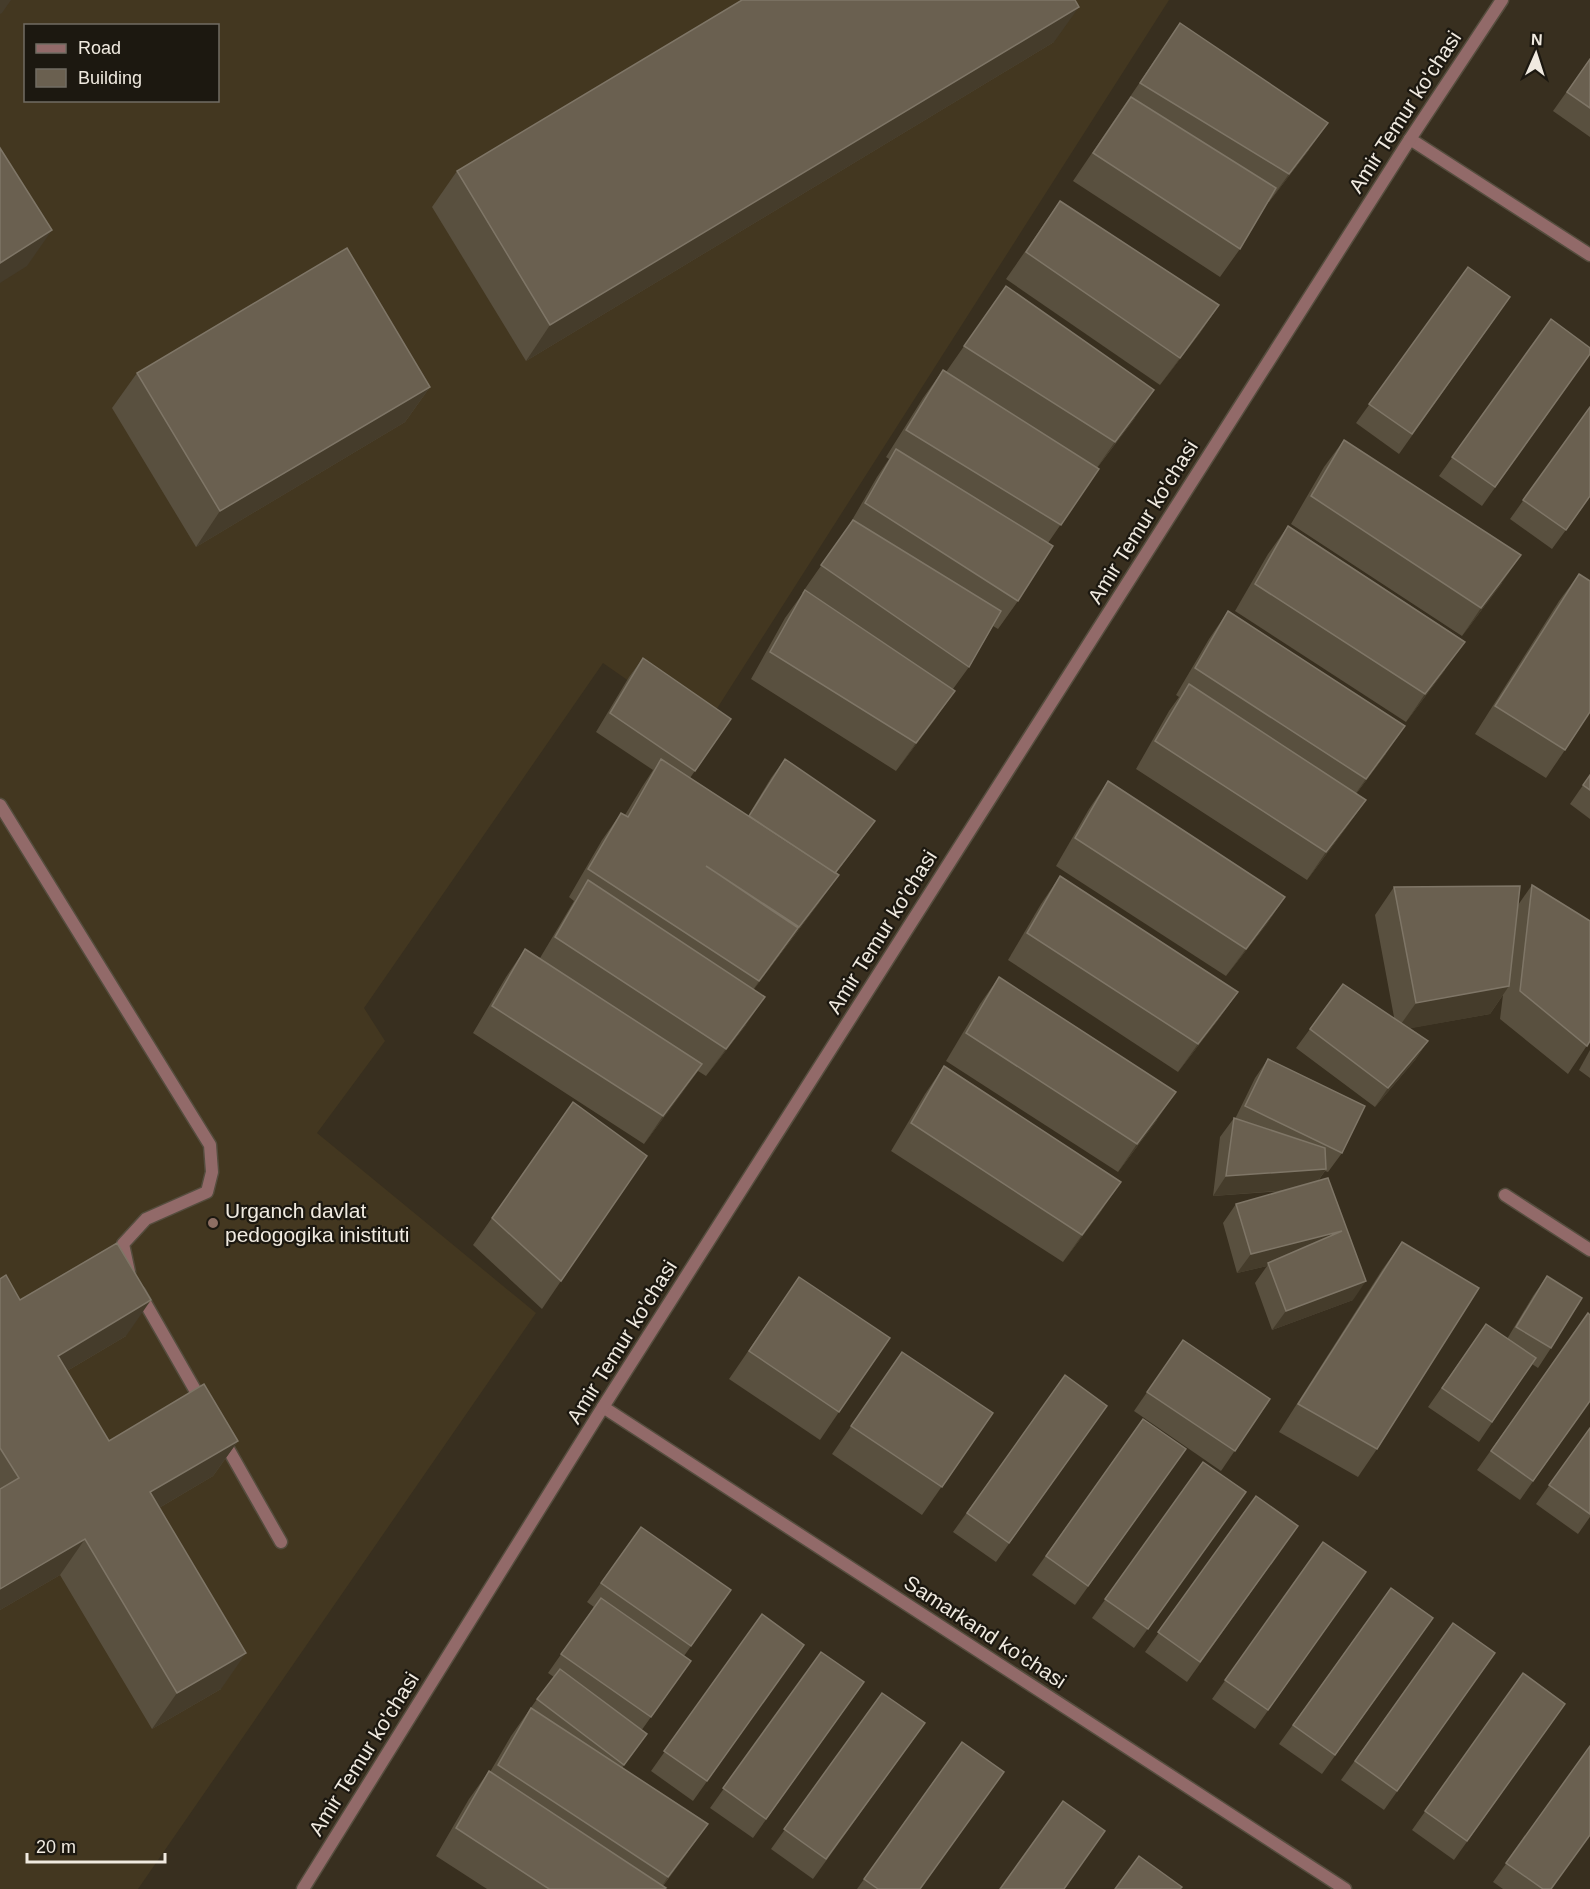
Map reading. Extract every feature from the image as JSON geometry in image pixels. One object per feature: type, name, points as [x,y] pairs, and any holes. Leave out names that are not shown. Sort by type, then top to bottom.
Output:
[{"type":"street","name":"Amir Temur ko'chasi","points":[[303,1889],[603,1407],[1410,139],[1502,0]]},
{"type":"street","points":[[1410,139],[1590,255]]},
{"type":"street","points":[[0,805],[210,1144],[212,1172],[207,1192],[146,1219],[123,1244],[130,1277],[206,1409]]},
{"type":"street","points":[[1505,1196],[1590,1250]]},
{"type":"street","name":"Samarkand ko'chasi","points":[[603,1407],[1345,1889]]},
{"type":"street","points":[[217,1430],[281,1542]]},
{"type":"shaded area","points":[[0,0],[1169,0],[702,732],[603,663],[364,1008],[385,1041],[317,1133],[536,1313],[138,1889],[0,1889]]},
{"type":"building","points":[[742,0],[1075,0],[1079,7],[550,325],[457,171]]},
{"type":"building","points":[[1180,23],[1328,123],[1289,174],[1140,83]]},
{"type":"building","points":[[1590,59],[1590,108],[1567,92]]},
{"type":"building","points":[[1131,97],[1276,188],[1240,249],[1093,153]]},
{"type":"building","points":[[0,148],[52,230],[0,263]]},
{"type":"building","points":[[1060,201],[1219,305],[1180,358],[1026,252]]},
{"type":"building","points":[[347,248],[430,387],[220,511],[137,373]]},
{"type":"building","points":[[1468,267],[1510,297],[1412,434],[1369,404]]},
{"type":"building","points":[[1006,286],[1154,390],[1115,442],[964,346]]},
{"type":"building","points":[[1551,319],[1590,348],[1590,354],[1495,487],[1452,457]]},
{"type":"building","points":[[943,370],[1099,469],[1061,525],[906,430]]},
{"type":"building","points":[[1590,407],[1590,496],[1566,530],[1523,500]]},
{"type":"building","points":[[1344,440],[1521,555],[1481,608],[1311,496]]},
{"type":"building","points":[[896,449],[1053,546],[1018,601],[865,503]]},
{"type":"building","points":[[853,520],[1001,611],[969,667],[821,565]]},
{"type":"building","points":[[1288,526],[1465,642],[1425,694],[1255,584]]},
{"type":"building","points":[[1579,574],[1590,581],[1590,712],[1565,750],[1495,706]]},
{"type":"building","points":[[805,590],[955,691],[916,743],[770,652]]},
{"type":"building","points":[[1228,611],[1405,726],[1366,779],[1195,668]]},
{"type":"building","points":[[643,658],[731,719],[695,771],[610,713]]},
{"type":"building","points":[[1189,684],[1366,800],[1326,852],[1155,741]]},
{"type":"building","points":[[661,759],[839,875],[799,927],[706,866],[798,928],[759,981],[588,869],[621,813],[628,817]]},
{"type":"building","points":[[785,759],[875,821],[835,873],[749,816]]},
{"type":"building","points":[[1590,775],[1590,790],[1583,785]]},
{"type":"building","points":[[1108,781],[1285,897],[1246,949],[1075,838]]},
{"type":"building","points":[[1060,876],[1238,992],[1198,1044],[1027,933]]},
{"type":"building","points":[[588,880],[765,997],[726,1049],[555,937]]},
{"type":"building","points":[[1532,885],[1590,921],[1590,1041],[1587,1046],[1520,991]]},
{"type":"building","points":[[1520,886],[1509,986],[1416,1003],[1394,887]]},
{"type":"building","points":[[525,949],[702,1064],[663,1116],[492,1006]]},
{"type":"building","points":[[999,977],[1176,1092],[1137,1144],[966,1033]]},
{"type":"building","points":[[1343,984],[1428,1041],[1388,1088],[1310,1029]]},
{"type":"building","points":[[1268,1059],[1365,1106],[1342,1153],[1245,1106]]},
{"type":"building","points":[[944,1066],[1121,1182],[1082,1235],[911,1123]]},
{"type":"building","points":[[573,1102],[647,1156],[561,1281],[492,1218]]},
{"type":"building","points":[[1234,1118],[1325,1148],[1326,1169],[1226,1176]]},
{"type":"building","points":[[1328,1178],[1366,1281],[1286,1311],[1268,1263],[1342,1231],[1251,1254],[1236,1204]]},
{"type":"building","points":[[1402,1242],[1479,1288],[1377,1449],[1298,1404]]},
{"type":"building","points":[[117,1243],[151,1300],[58,1356],[109,1441],[204,1384],[238,1441],[150,1492],[246,1653],[177,1693],[85,1539],[0,1589],[0,1489],[19,1478],[0,1448],[0,1279],[6,1275],[20,1300]]},
{"type":"building","points":[[1547,1276],[1582,1298],[1551,1348],[1516,1327]]},
{"type":"building","points":[[799,1277],[890,1338],[839,1412],[749,1351]]},
{"type":"building","points":[[1588,1313],[1590,1315],[1590,1401],[1533,1481],[1491,1451]]},
{"type":"building","points":[[1486,1324],[1536,1358],[1492,1422],[1442,1388]]},
{"type":"building","points":[[1183,1340],[1270,1399],[1235,1451],[1147,1392]]},
{"type":"building","points":[[902,1352],[993,1413],[942,1487],[851,1426]]},
{"type":"building","points":[[1065,1375],[1107,1406],[1009,1543],[967,1513]]},
{"type":"building","points":[[1143,1419],[1186,1449],[1088,1586],[1046,1556]]},
{"type":"building","points":[[1590,1428],[1590,1514],[1549,1485]]},
{"type":"building","points":[[1203,1462],[1246,1492],[1148,1629],[1105,1599]]},
{"type":"building","points":[[1256,1496],[1298,1526],[1200,1662],[1158,1632]]},
{"type":"building","points":[[641,1527],[731,1590],[691,1646],[601,1583]]},
{"type":"building","points":[[1323,1542],[1366,1572],[1268,1710],[1225,1680]]},
{"type":"building","points":[[1391,1588],[1433,1618],[1335,1755],[1293,1725]]},
{"type":"building","points":[[601,1598],[691,1661],[651,1717],[561,1654]]},
{"type":"building","points":[[762,1614],[804,1645],[707,1781],[664,1751]]},
{"type":"building","points":[[1453,1623],[1495,1653],[1397,1791],[1355,1761]]},
{"type":"building","points":[[821,1652],[864,1682],[766,1819],[723,1788]]},
{"type":"building","points":[[560,1669],[647,1734],[624,1765],[537,1699]]},
{"type":"building","points":[[1523,1673],[1565,1704],[1467,1841],[1425,1811]]},
{"type":"building","points":[[882,1693],[925,1723],[826,1859],[784,1829]]},
{"type":"building","points":[[531,1708],[708,1824],[668,1877],[498,1765]]},
{"type":"building","points":[[962,1742],[1004,1772],[920,1889],[878,1889],[864,1879]]},
{"type":"building","points":[[1590,1746],[1590,1835],[1551,1889],[1543,1889],[1506,1863]]},
{"type":"building","points":[[489,1771],[666,1888],[549,1889],[456,1828]]},
{"type":"building","points":[[1063,1801],[1105,1831],[1064,1889],[1000,1889]]},
{"type":"building","points":[[1139,1856],[1182,1887],[1180,1889],[1115,1889]]},
{"type":"place","name":"Urganch davlat pedogogika inistituti","points":[[213,1223]]}]
